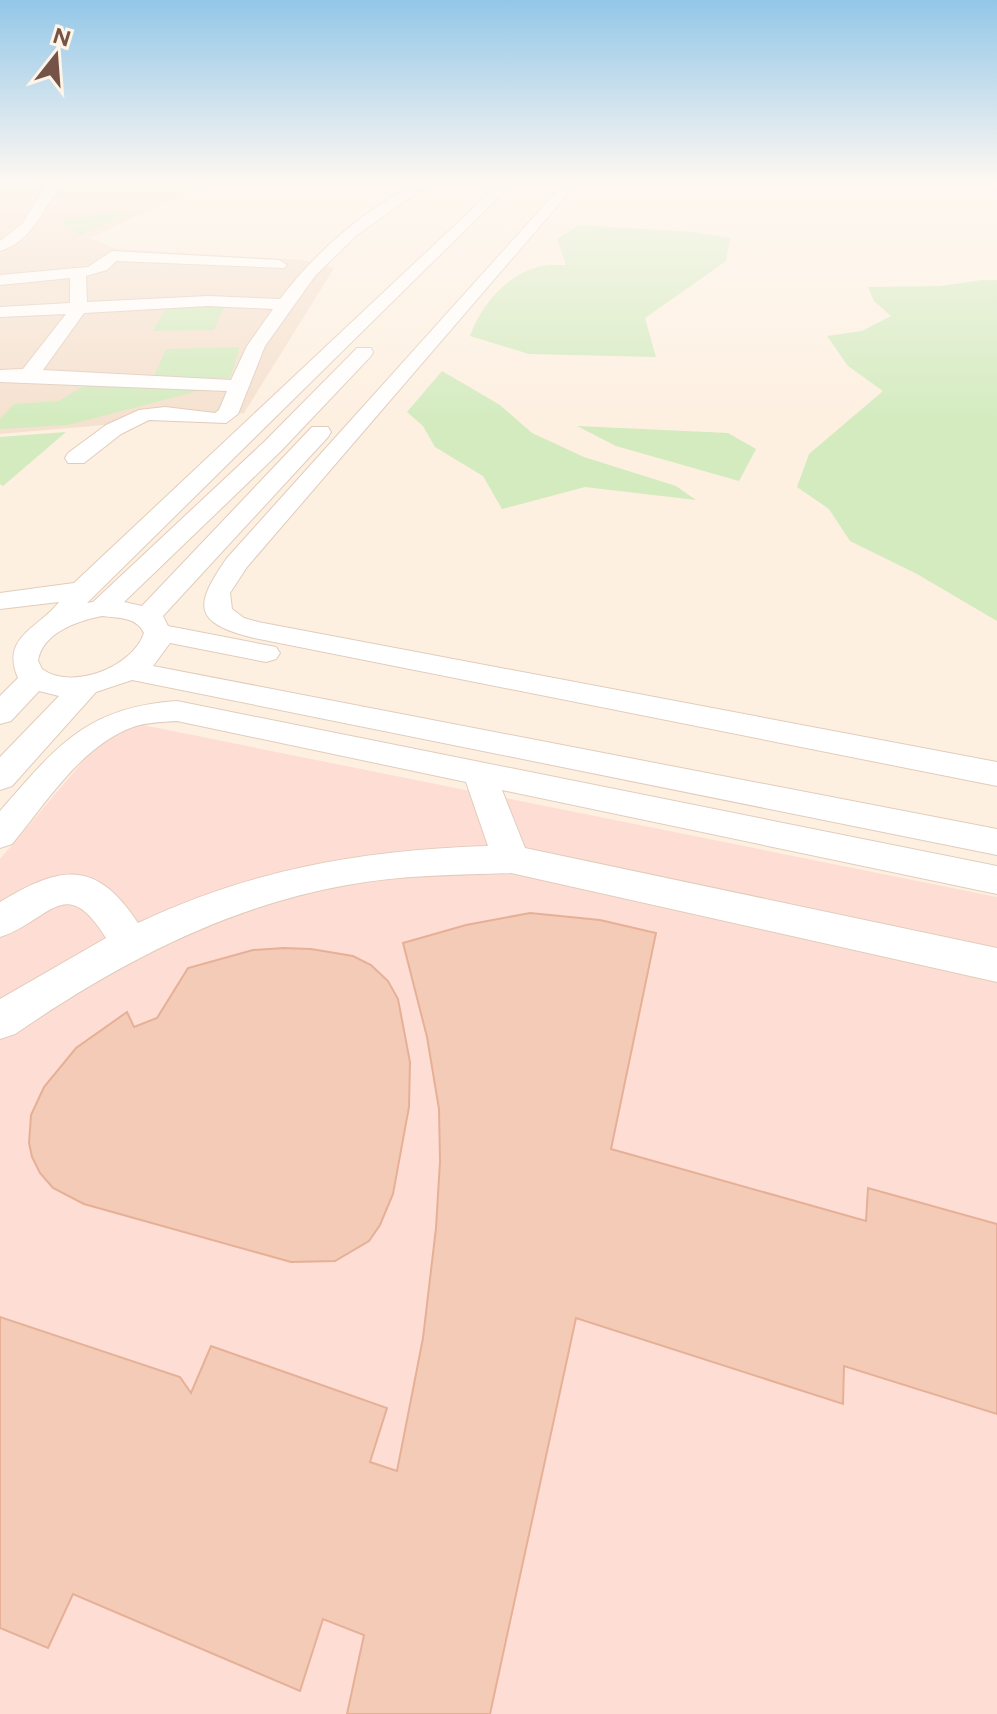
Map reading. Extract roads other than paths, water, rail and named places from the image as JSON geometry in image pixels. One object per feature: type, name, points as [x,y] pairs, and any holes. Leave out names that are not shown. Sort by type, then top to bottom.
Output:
[{"type":"street","points":[[0,280],[78,273],[109,262]]},
{"type":"street","points":[[223,262],[279,265]]},
{"type":"street","points":[[76,458],[127,422],[144,415],[155,413],[219,419],[228,414],[255,348],[318,262]]},
{"type":"street","points":[[92,599],[428,262]]},
{"type":"street","points":[[423,292],[452,262]]},
{"type":"street","points":[[414,331],[478,262]]},
{"type":"street","points":[[501,262],[236,563],[217,593],[218,612],[234,624],[254,630],[997,774]]},
{"type":"street","points":[[29,375],[79,308],[78,273]]},
{"type":"street","points":[[0,312],[208,301],[287,304]]},
{"type":"street","points":[[0,714],[30,665],[31,639],[92,599],[273,446],[380,336]]},
{"type":"street","points":[[0,376],[241,386]]},
{"type":"street","points":[[152,625],[339,411]]},
{"type":"street","points":[[0,601],[92,599],[121,608],[152,625],[997,796]]},
{"type":"street","points":[[0,670],[30,665],[63,687],[85,686],[131,671],[147,659],[157,645],[152,625]]},
{"type":"street","points":[[131,671],[997,842]]},
{"type":"street","points":[[0,778],[85,686]]},
{"type":"street","points":[[0,835],[76,748],[95,731],[125,716],[154,710],[177,711],[997,880]]},
{"type":"street","points":[[479,773],[511,859]]},
{"type":"street","points":[[0,1021],[63,977],[130,943],[250,895],[345,871],[438,861],[511,859],[997,965]]},
{"type":"street","points":[[0,921],[53,891],[69,888],[85,890],[97,898],[130,943]]}]
